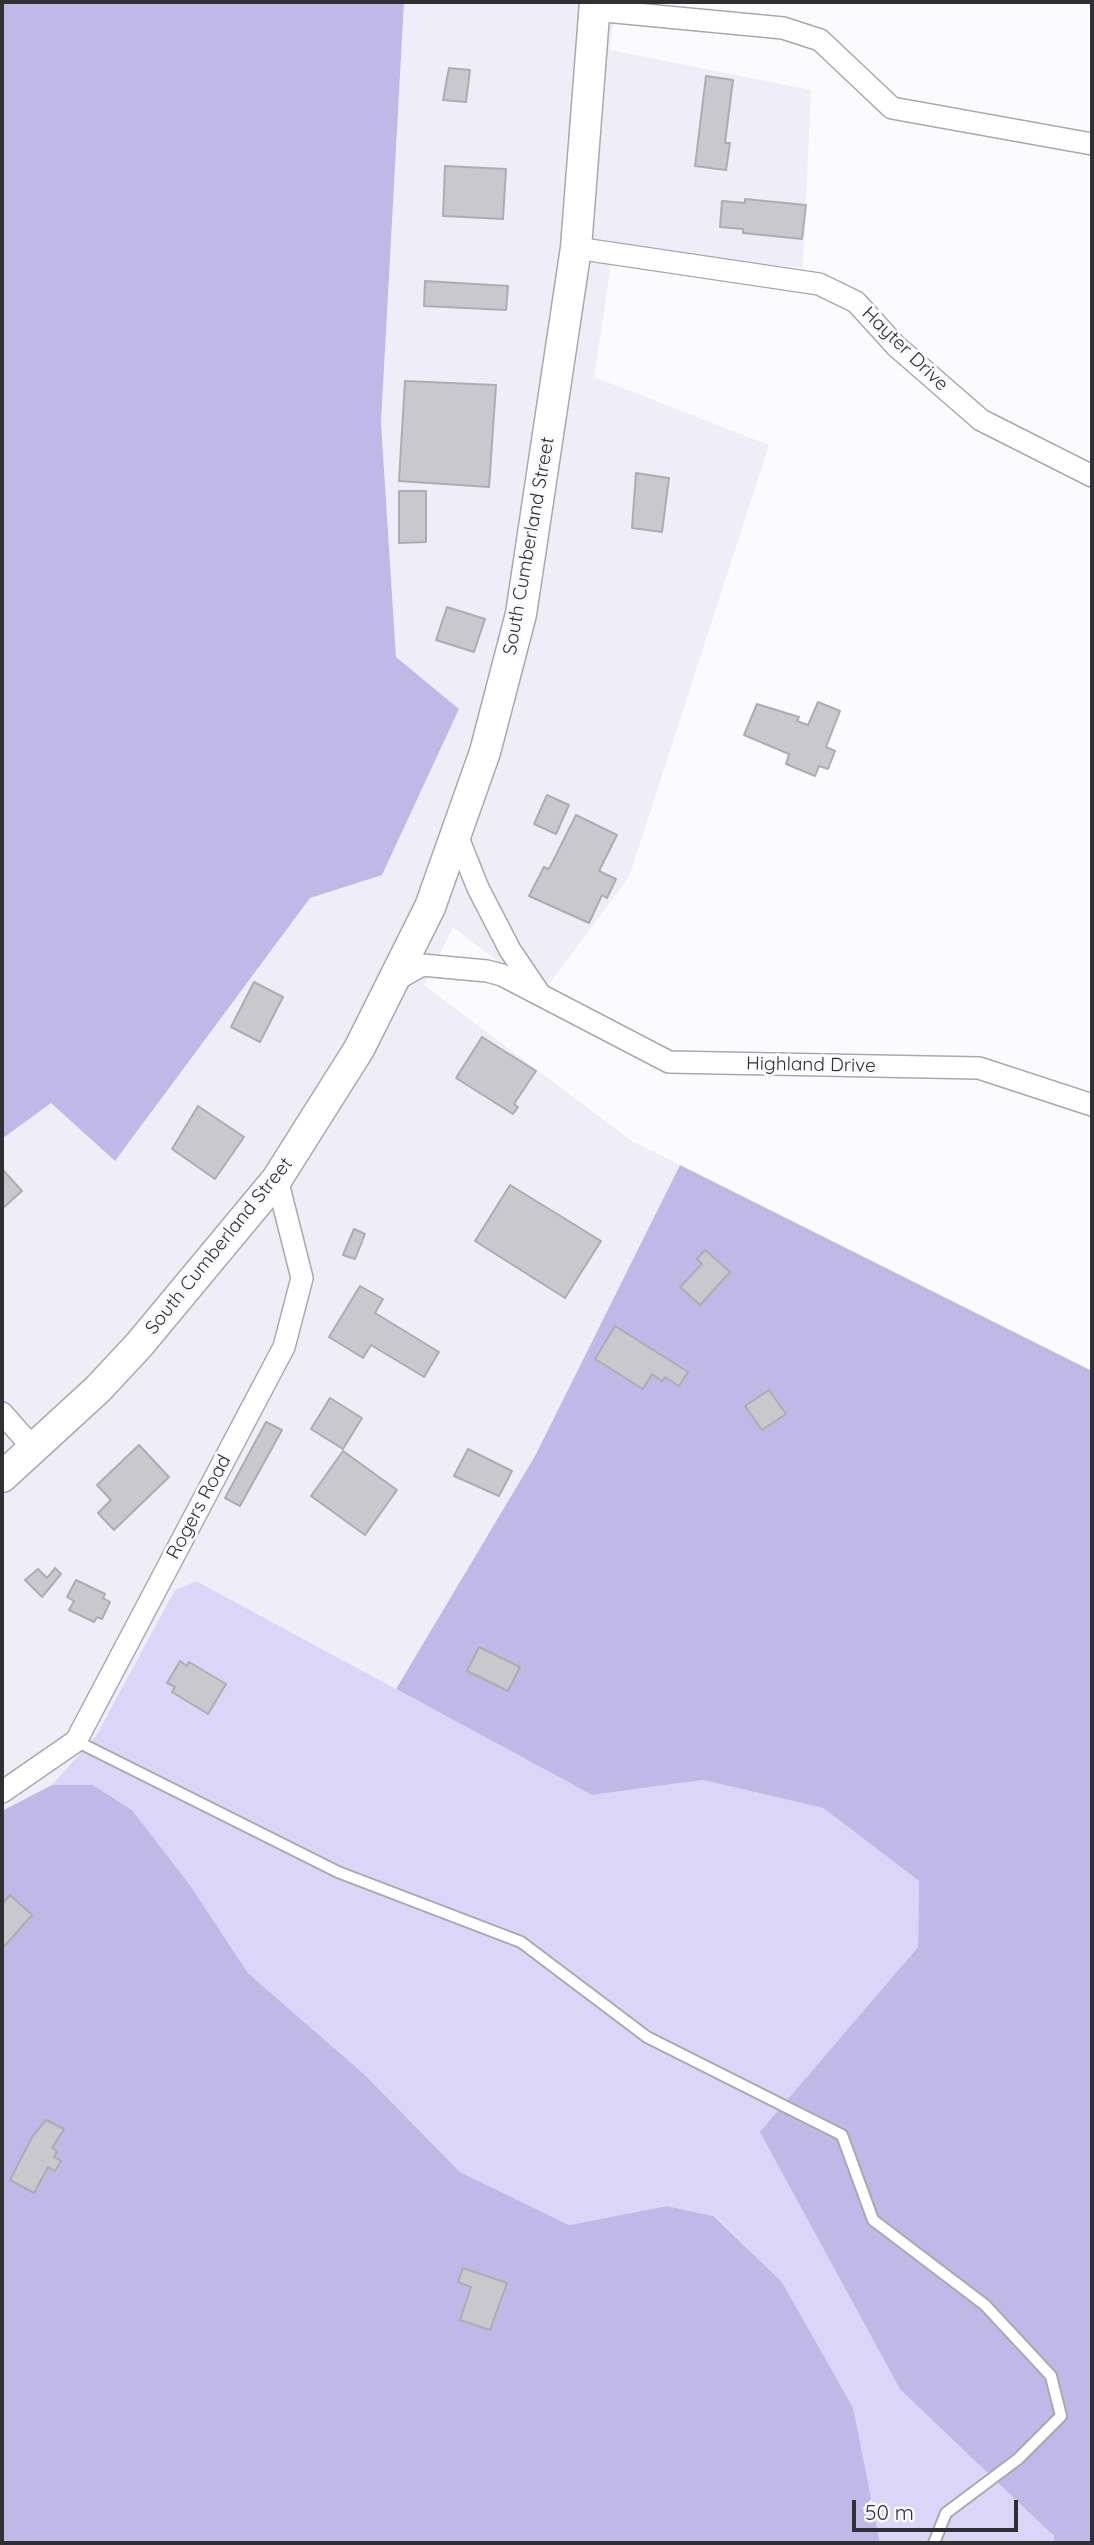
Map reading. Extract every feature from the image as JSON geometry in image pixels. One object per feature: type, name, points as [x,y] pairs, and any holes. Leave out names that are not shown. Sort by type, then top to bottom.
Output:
[{"type":"main road","name":"South Cumberland Street","points":[[2,1477],[139,1345],[276,1179],[359,1049],[430,907],[485,752],[521,614],[576,248],[594,6]]},
{"type":"street","points":[[594,6],[783,27],[820,40],[892,108],[1092,145]]},
{"type":"street","name":"Hayter Drive","points":[[576,248],[819,284],[856,302],[896,346],[981,420],[1092,475]]},
{"type":"street","points":[[458,828],[460,843],[478,888],[510,950],[541,995]]},
{"type":"street","name":"Highland Drive","points":[[392,982],[412,969],[436,965],[487,971],[541,995],[669,1062],[979,1068],[1092,1105]]},
{"type":"street","name":"Rogers Road","points":[[2,1792],[76,1741],[284,1347],[302,1278],[276,1179]]},
{"type":"street","points":[[2,1413],[33,1448]]},
{"type":"lane","points":[[76,1741],[338,1872],[521,1942],[647,2037],[842,2135],[873,2220],[985,2305],[1051,2376],[1061,2416],[1018,2459],[946,2512],[934,2543]]},
{"type":"shaded area","points":[[2,2],[404,2],[381,423],[396,657],[459,709],[382,875],[310,898],[115,1161],[51,1103],[2,1139]]},
{"type":"shaded area","points":[[404,2],[615,2],[610,50],[811,90],[803,267],[613,252],[594,377],[769,445],[629,877],[541,995],[453,927],[424,985],[633,1142],[680,1165],[535,1456],[396,1689],[196,1581],[175,1590],[96,1736],[52,1785],[2,1811],[2,1139],[51,1103],[115,1161],[310,898],[382,875],[459,709],[396,657],[381,423]]},
{"type":"shaded area","points":[[680,1165],[1092,1371],[1092,2543],[1054,2543],[1054,2536],[900,2389],[760,2132],[918,1947],[919,1881],[823,1808],[703,1780],[592,1795],[396,1689],[535,1456]]},
{"type":"shaded area","points":[[196,1581],[592,1795],[703,1780],[823,1808],[919,1881],[918,1947],[761,2132],[1054,2537],[1054,2543],[880,2543],[852,2408],[782,2282],[715,2216],[667,2206],[569,2225],[460,2172],[365,2075],[248,1973],[190,1885],[132,1810],[93,1785],[52,1785],[96,1736],[175,1590]]},
{"type":"shaded area","points":[[52,1785],[93,1785],[132,1810],[190,1885],[248,1973],[365,2075],[460,2172],[569,2225],[667,2206],[714,2216],[782,2282],[853,2408],[880,2543],[2,2543],[2,1811]]},
{"type":"building","points":[[449,68],[470,70],[466,102],[443,100]]},
{"type":"building","points":[[706,76],[733,80],[725,143],[730,143],[726,170],[695,166]]},
{"type":"building","points":[[445,166],[506,169],[503,219],[443,216]]},
{"type":"building","points":[[745,199],[806,205],[802,239],[743,233],[743,229],[720,227],[722,201],[745,203]]},
{"type":"building","points":[[425,281],[508,286],[506,310],[424,306]]},
{"type":"building","points":[[405,381],[496,385],[489,487],[399,481]]},
{"type":"building","points":[[636,473],[669,478],[662,532],[632,528]]},
{"type":"building","points":[[399,491],[426,491],[426,542],[399,543]]},
{"type":"building","points":[[447,607],[485,619],[474,652],[436,640]]},
{"type":"building","points":[[818,702],[840,711],[826,747],[835,751],[828,769],[819,766],[815,776],[786,764],[789,754],[744,735],[757,704],[799,717],[797,721],[808,725]]},
{"type":"building","points":[[547,795],[569,805],[556,834],[534,824]]},
{"type":"building","points":[[576,815],[617,835],[599,871],[616,879],[607,898],[602,895],[589,923],[529,896],[544,867],[549,869]]},
{"type":"building","points":[[254,982],[283,997],[260,1042],[231,1027]]},
{"type":"building","points":[[482,1037],[536,1071],[514,1104],[518,1107],[513,1114],[456,1078]]},
{"type":"building","points":[[198,1106],[244,1137],[215,1179],[172,1149]]},
{"type":"building","points":[[2,1169],[22,1191],[2,1209]]},
{"type":"building","points":[[510,1185],[601,1241],[565,1298],[475,1241]]},
{"type":"building","points":[[354,1229],[365,1234],[355,1259],[343,1255]]},
{"type":"building","points":[[705,1250],[730,1272],[700,1305],[680,1287],[702,1264],[697,1259]]},
{"type":"building","points":[[360,1286],[383,1299],[375,1313],[439,1352],[424,1377],[371,1345],[363,1358],[329,1337]]},
{"type":"building","points":[[615,1326],[688,1372],[679,1386],[665,1377],[662,1381],[652,1374],[643,1389],[595,1359]]},
{"type":"building","points":[[769,1390],[786,1414],[762,1430],[745,1406]]},
{"type":"building","points":[[330,1398],[362,1418],[343,1449],[311,1429]]},
{"type":"building","points":[[266,1422],[282,1430],[240,1506],[225,1498]]},
{"type":"building","points":[[139,1445],[169,1477],[114,1530],[98,1513],[111,1500],[97,1485]]},
{"type":"building","points":[[468,1449],[512,1471],[499,1496],[454,1476]]},
{"type":"building","points":[[343,1451],[397,1490],[365,1535],[311,1496]]},
{"type":"building","points":[[55,1568],[61,1574],[42,1597],[25,1580],[38,1569],[47,1578]]},
{"type":"building","points":[[76,1580],[105,1594],[103,1598],[110,1602],[102,1619],[97,1617],[94,1622],[69,1610],[74,1601],[67,1597]]},
{"type":"building","points":[[479,1647],[520,1667],[508,1691],[467,1671]]},
{"type":"building","points":[[180,1661],[187,1666],[189,1662],[226,1684],[208,1714],[172,1692],[175,1687],[167,1683]]},
{"type":"building","points":[[10,1895],[32,1915],[2,1949],[2,1904]]},
{"type":"building","points":[[46,2120],[64,2129],[52,2148],[57,2151],[54,2157],[61,2161],[55,2171],[48,2167],[34,2193],[10,2180],[32,2137]]},
{"type":"building","points":[[463,2268],[507,2283],[490,2330],[460,2320],[471,2287],[458,2282]]}]
